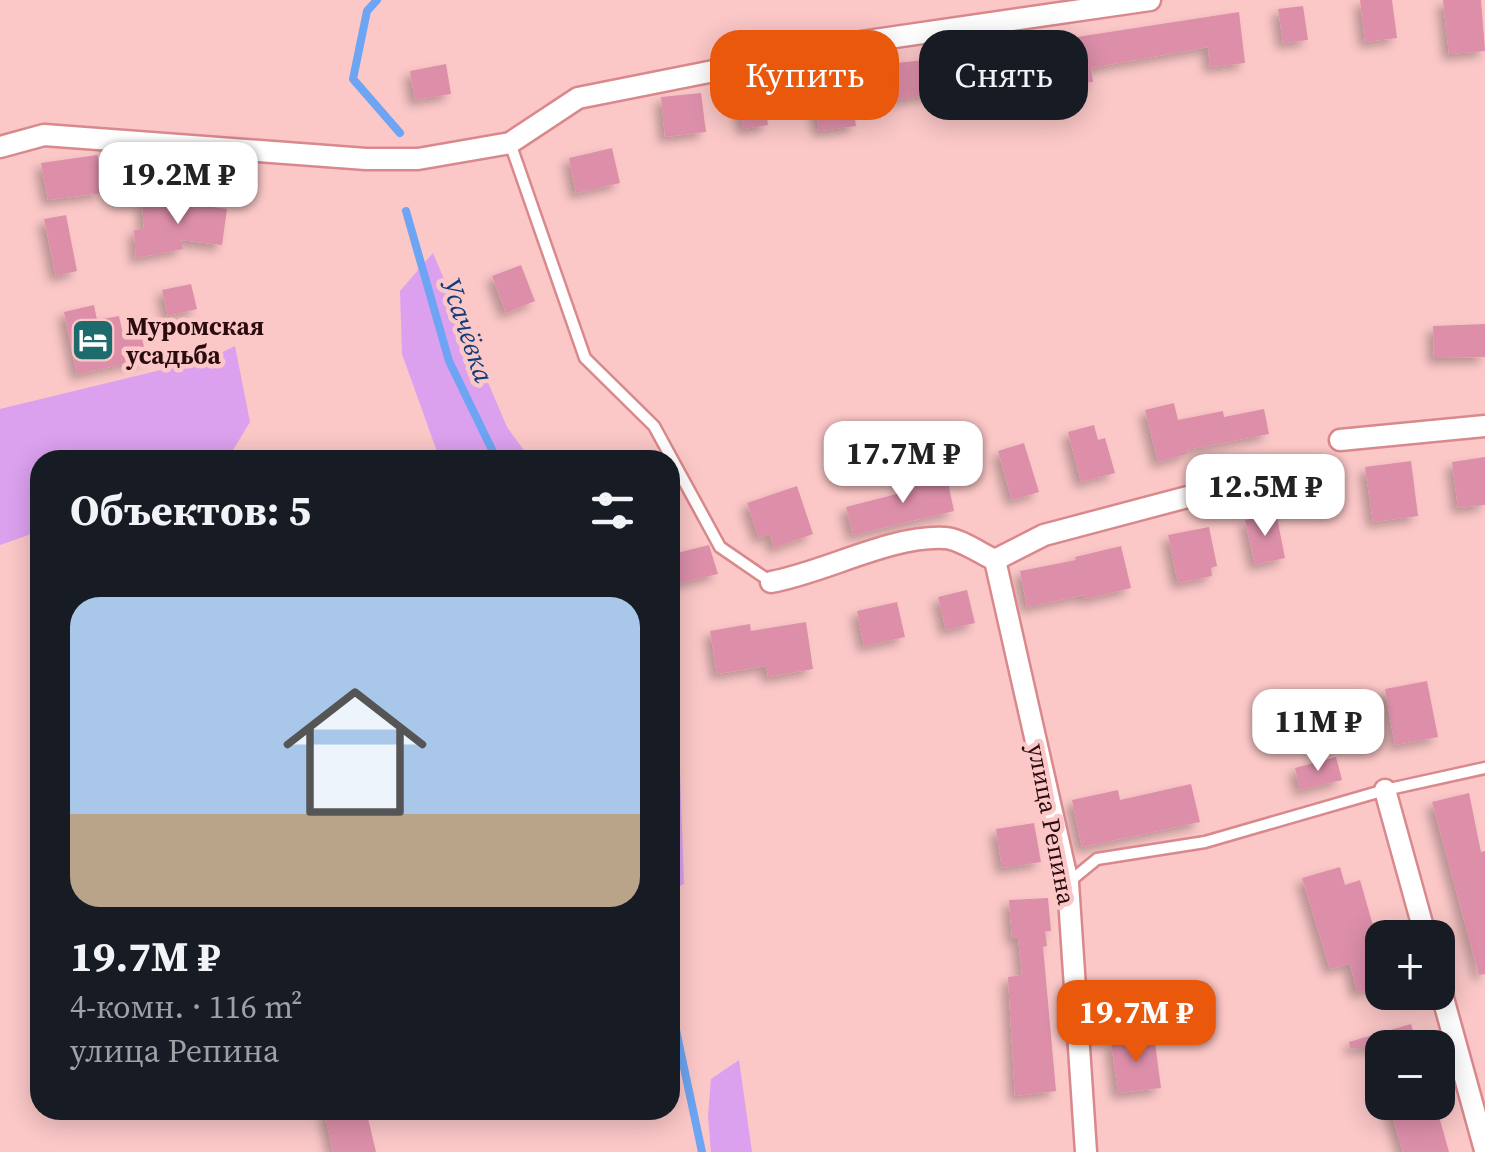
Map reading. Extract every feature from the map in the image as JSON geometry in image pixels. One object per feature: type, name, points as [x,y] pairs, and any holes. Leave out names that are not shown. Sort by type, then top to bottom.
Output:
[{"type":"street","points":[[0,146],[44,135],[366,159],[418,159],[510,143],[578,98],[854,43],[1150,0]]},
{"type":"street","points":[[1340,440],[1485,426]]},
{"type":"street","points":[[771,582],[805,576],[890,546],[948,538],[996,560],[1044,536],[1263,476]]},
{"type":"street","name":"улица Репина","points":[[996,560],[1068,882],[1086,1152]]},
{"type":"street","points":[[1385,790],[1421,920]]},
{"type":"street","points":[[1446,1010],[1485,1150]]},
{"type":"lane","points":[[510,143],[585,358],[654,426],[667,450]]},
{"type":"lane","points":[[680,474],[720,547],[771,582]]},
{"type":"lane","points":[[1068,882],[1097,860],[1205,842],[1385,790],[1485,768]]},
{"type":"shaded area","points":[[433,253],[507,427],[524,450],[436,450],[402,354],[400,291]]},
{"type":"shaded area","points":[[235,346],[250,422],[233,450],[30,450],[30,534],[0,545],[0,409],[210,358]]},
{"type":"shaded area","points":[[680,771],[684,884],[680,886]]},
{"type":"shaded area","points":[[739,1060],[752,1152],[711,1152],[711,1079]]},
{"type":"building","points":[[1360,0],[1392,0],[1397,38],[1365,42]]},
{"type":"building","points":[[1443,0],[1481,0],[1485,51],[1449,54]]},
{"type":"building","points":[[1303,6],[1308,40],[1283,43],[1278,9]]},
{"type":"building","points":[[1239,12],[1245,63],[1210,67],[1208,47],[1091,68],[1093,82],[1088,83],[1088,35]]},
{"type":"building","points":[[919,61],[919,96],[899,100],[899,63]]},
{"type":"building","points":[[446,64],[451,94],[415,100],[410,71]]},
{"type":"building","points":[[701,93],[706,132],[665,137],[661,97]]},
{"type":"building","points":[[742,120],[767,120],[768,125],[743,129]]},
{"type":"building","points":[[817,120],[855,120],[856,126],[819,131]]},
{"type":"building","points":[[612,148],[620,183],[576,193],[569,158]]},
{"type":"building","points":[[97,155],[99,163],[129,159],[131,179],[101,183],[102,193],[48,200],[41,163]]},
{"type":"building","points":[[163,200],[227,209],[222,245],[181,240],[183,249],[136,258],[134,230],[144,229],[142,202]]},
{"type":"building","points":[[66,215],[77,271],[56,276],[44,219]]},
{"type":"building","points":[[521,265],[535,301],[506,313],[492,276]]},
{"type":"building","points":[[191,284],[197,309],[168,316],[162,290]]},
{"type":"building","points":[[94,305],[97,320],[119,316],[123,334],[140,330],[147,359],[77,374],[64,312]]},
{"type":"building","points":[[1485,324],[1485,357],[1434,358],[1433,326]]},
{"type":"building","points":[[1174,403],[1178,420],[1223,411],[1224,417],[1264,409],[1269,434],[1186,450],[1187,454],[1158,462],[1145,410]]},
{"type":"building","points":[[1094,425],[1098,440],[1105,438],[1115,473],[1081,482],[1068,432]]},
{"type":"building","points":[[1024,443],[1039,492],[1012,500],[998,451]]},
{"type":"building","points":[[1485,457],[1485,505],[1458,508],[1452,462]]},
{"type":"building","points":[[1411,461],[1418,516],[1373,522],[1365,467]]},
{"type":"building","points":[[946,473],[954,511],[853,535],[846,507],[916,489],[914,480]]},
{"type":"building","points":[[797,486],[813,534],[774,548],[770,534],[759,538],[747,503]]},
{"type":"building","points":[[1276,513],[1285,558],[1255,565],[1245,520]]},
{"type":"building","points":[[1209,527],[1217,566],[1211,568],[1212,576],[1178,583],[1168,535]]},
{"type":"building","points":[[709,545],[718,574],[680,583],[680,552]]},
{"type":"building","points":[[1121,546],[1131,588],[1027,607],[1020,571]]},
{"type":"building","points":[[967,590],[975,623],[946,630],[938,597]]},
{"type":"building","points":[[897,602],[905,637],[864,646],[857,611]]},
{"type":"building","points":[[806,622],[813,669],[768,677],[766,666],[717,674],[710,631],[750,624],[751,631]]},
{"type":"building","points":[[1427,681],[1438,737],[1395,745],[1385,689]]},
{"type":"building","points":[[1336,757],[1342,780],[1300,790],[1295,768]]},
{"type":"building","points":[[1191,784],[1200,822],[1082,847],[1072,800],[1118,790],[1120,800]]},
{"type":"building","points":[[1469,793],[1481,852],[1485,851],[1485,974],[1479,975],[1432,802]]},
{"type":"building","points":[[1034,823],[1041,862],[1002,868],[996,829]]},
{"type":"building","points":[[1340,867],[1345,885],[1360,880],[1371,920],[1365,920],[1365,990],[1357,992],[1350,964],[1330,969],[1302,878]]},
{"type":"building","points":[[1048,898],[1051,931],[1045,931],[1047,946],[1043,947],[1056,1091],[1015,1096],[1008,977],[1022,975],[1018,937],[1012,938],[1009,900]]},
{"type":"building","points":[[1123,988],[1124,1009],[1101,1011],[1099,990]]},
{"type":"building","points":[[1411,1024],[1413,1030],[1390,1030]]},
{"type":"building","points":[[1154,1036],[1161,1088],[1118,1093],[1111,1042]]},
{"type":"building","points":[[1365,1037],[1365,1048],[1350,1048],[1349,1042]]},
{"type":"building","points":[[326,1120],[368,1120],[376,1152],[333,1152]]},
{"type":"building","points":[[1393,1120],[1440,1120],[1449,1152],[1403,1152]]},
{"type":"waterway","name":"Усачёвка","points":[[377,0],[367,11],[353,79],[400,133]]},
{"type":"waterway","name":"Усачёвка","points":[[406,211],[449,361],[492,450]]},
{"type":"waterway","name":"Усачёвка","points":[[680,1049],[702,1152]]},
{"type":"place","name":"Муромская усадьба","points":[[93,340]]}]
